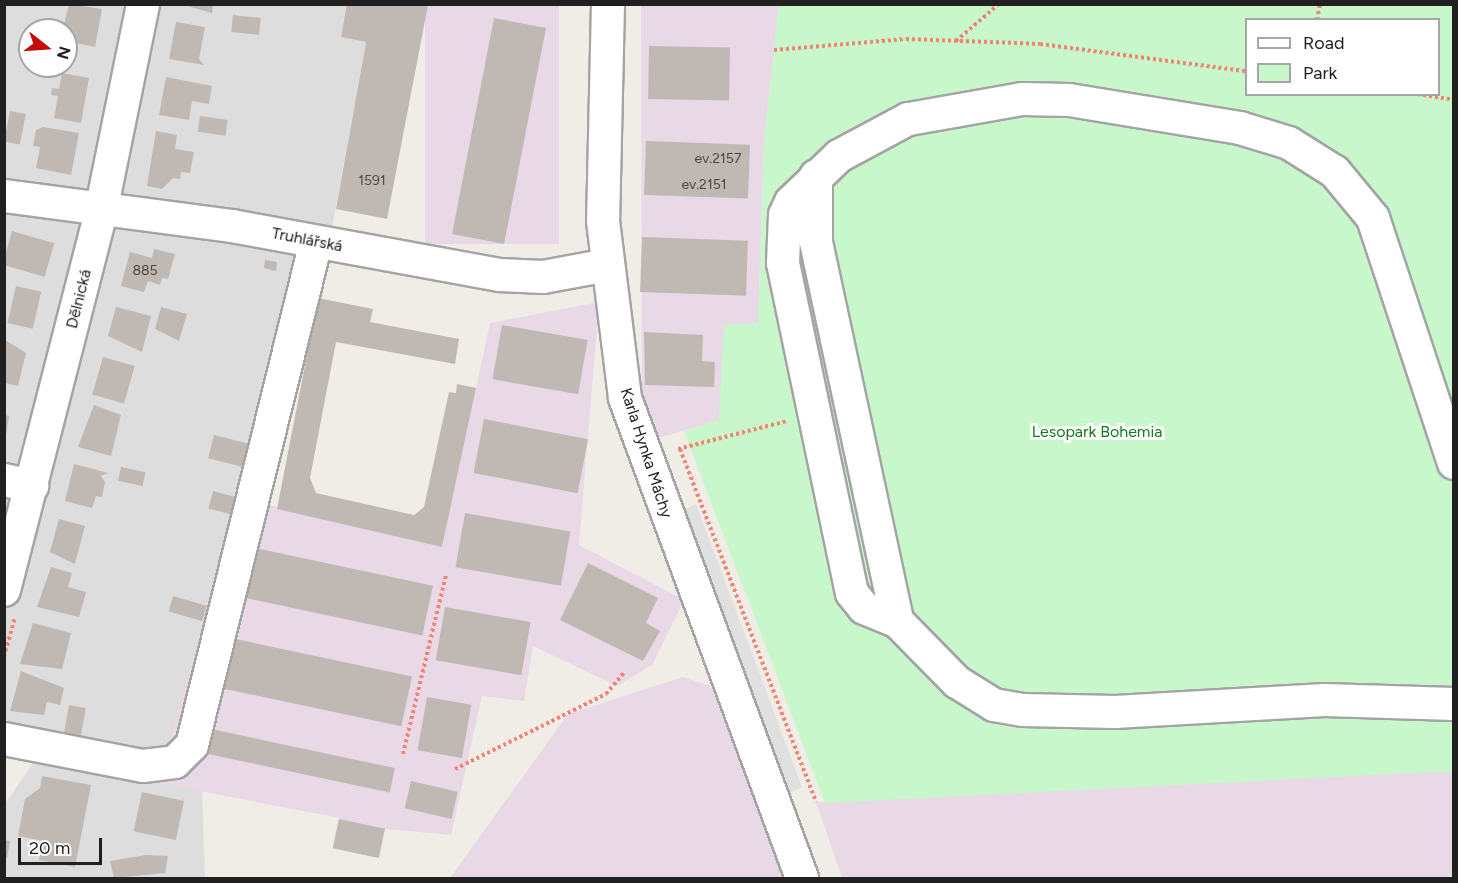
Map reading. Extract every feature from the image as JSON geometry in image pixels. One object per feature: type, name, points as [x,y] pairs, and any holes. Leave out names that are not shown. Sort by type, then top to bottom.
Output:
[{"type":"street","name":"Dělnická","points":[[4,590],[18,483],[101,211],[143,4]]},
{"type":"street","name":"Karla Hynka Máchy","points":[[608,4],[603,120],[608,265],[625,398],[802,879]]},
{"type":"street","points":[[1454,463],[1373,218],[1335,172],[1289,143],[1240,128],[1069,100],[1022,99],[908,118],[839,156],[816,176],[785,215],[783,263],[849,583],[864,608],[897,621],[957,682],[994,705],[1023,710],[1115,712],[1325,700],[1454,704]]},
{"type":"street","name":"Truhlářská","points":[[4,196],[316,242],[500,275],[543,277],[608,265]]},
{"type":"street","points":[[4,739],[143,766],[175,762],[192,745],[316,242]]},
{"type":"path","points":[[956,41],[999,4]]},
{"type":"path","points":[[774,50],[956,41],[1040,44],[1245,71]]},
{"type":"path","points":[[1429,96],[1454,100]]},
{"type":"path","points":[[646,458],[796,419]]},
{"type":"path","points":[[680,449],[816,802]]},
{"type":"path","points":[[403,754],[447,575]]},
{"type":"path","points":[[455,769],[606,694],[625,671]]},
{"type":"shaded area","points":[[5,5],[348,5],[341,37],[366,42],[332,228],[236,497],[160,783],[202,791],[205,878],[5,878],[5,804],[33,763],[5,732]]},
{"type":"shaded area","points":[[425,5],[559,5],[559,244],[425,244]]},
{"type":"shaded area","points":[[641,5],[779,5],[764,142],[758,324],[722,377],[719,421],[650,440],[642,402]]},
{"type":"shaded area","points":[[599,302],[579,545],[684,600],[652,665],[617,686],[533,646],[524,701],[482,696],[451,835],[385,829],[379,858],[333,848],[339,818],[159,783],[236,497],[442,547],[490,323]]},
{"type":"shaded area","points":[[696,504],[802,787],[791,792],[786,802],[682,511]]},
{"type":"shaded area","points":[[683,677],[711,686],[784,878],[450,878],[568,714]]},
{"type":"shaded area","points":[[1453,770],[1453,878],[842,878],[816,802]]},
{"type":"green space","name":"Lesopark Bohemia","points":[[779,5],[1453,5],[1453,771],[825,803],[684,431],[719,420],[724,325],[758,323],[764,142]]},
{"type":"building","points":[[69,4],[102,9],[95,47],[78,43],[78,18],[66,18]]},
{"type":"building","points":[[180,4],[213,4],[212,13]]},
{"type":"building","points":[[347,4],[428,5],[387,219],[336,209],[366,42],[341,37]]},
{"type":"building","points":[[233,15],[261,18],[259,35],[231,32]]},
{"type":"building","points":[[494,18],[546,28],[504,244],[452,234]]},
{"type":"building","points":[[176,22],[205,27],[199,59],[204,65],[169,59]]},
{"type":"building","points":[[649,46],[730,47],[729,100],[648,99]]},
{"type":"building","points":[[78,76],[89,78],[81,123],[54,118],[58,96],[51,95],[52,88],[59,89],[61,78],[78,78]]},
{"type":"building","points":[[166,77],[212,86],[209,104],[192,101],[189,120],[159,115]]},
{"type":"building","points":[[10,111],[26,114],[20,144],[4,141]]},
{"type":"building","points":[[200,116],[228,120],[226,136],[198,132]]},
{"type":"building","points":[[43,127],[79,133],[71,175],[36,168],[40,147],[33,146],[36,130]]},
{"type":"building","points":[[156,131],[177,135],[175,149],[194,152],[190,173],[181,172],[180,179],[173,178],[162,189],[147,186]]},
{"type":"building","points":[[646,141],[750,145],[748,199],[644,195]]},
{"type":"building","points":[[12,231],[54,243],[45,277],[4,265]]},
{"type":"building","points":[[642,237],[748,241],[746,296],[640,292]]},
{"type":"building","points":[[154,249],[175,254],[168,279],[162,278],[160,285],[148,281],[144,292],[121,286],[130,252],[152,258]]},
{"type":"building","points":[[265,260],[277,262],[276,271],[264,268]]},
{"type":"building","points":[[16,286],[41,292],[33,329],[7,323]]},
{"type":"building","points":[[318,298],[373,309],[370,322],[459,339],[455,364],[336,342],[310,478],[316,493],[414,515],[424,507],[449,392],[456,393],[457,384],[476,388],[442,547],[277,509]]},
{"type":"building","points":[[116,307],[151,316],[142,352],[108,336]]},
{"type":"building","points":[[161,307],[187,314],[179,341],[155,329]]},
{"type":"building","points":[[502,325],[588,340],[578,394],[492,379]]},
{"type":"building","points":[[644,332],[703,335],[702,361],[715,362],[714,387],[645,385]]},
{"type":"building","points":[[5,340],[26,353],[18,386],[5,383]]},
{"type":"building","points":[[103,357],[135,366],[124,404],[92,394]]},
{"type":"building","points":[[94,405],[121,415],[111,456],[78,447]]},
{"type":"building","points":[[4,415],[9,416],[6,435],[4,435]]},
{"type":"building","points":[[484,419],[588,439],[578,493],[474,473]]},
{"type":"building","points":[[214,435],[249,444],[243,467],[208,458]]},
{"type":"building","points":[[74,464],[108,473],[101,476],[105,482],[102,497],[96,496],[92,508],[65,501]]},
{"type":"building","points":[[121,467],[145,472],[143,486],[118,481]]},
{"type":"building","points":[[213,491],[235,497],[231,514],[208,508]]},
{"type":"building","points":[[465,513],[570,532],[561,586],[455,567]]},
{"type":"building","points":[[59,519],[85,526],[75,564],[50,552]]},
{"type":"building","points":[[251,547],[433,586],[422,636],[240,597]]},
{"type":"building","points":[[588,563],[658,598],[646,623],[660,631],[643,661],[560,620]]},
{"type":"building","points":[[51,567],[72,573],[68,587],[86,592],[79,617],[37,607]]},
{"type":"building","points":[[173,596],[207,606],[202,621],[169,611]]},
{"type":"building","points":[[445,607],[531,622],[521,675],[436,660]]},
{"type":"building","points":[[33,623],[71,633],[62,669],[20,664]]},
{"type":"building","points":[[231,638],[412,676],[401,726],[220,688]]},
{"type":"building","points":[[21,671],[64,688],[60,705],[47,702],[44,715],[10,711]]},
{"type":"building","points":[[427,697],[471,705],[462,758],[418,750]]},
{"type":"building","points":[[69,705],[86,708],[81,736],[64,733]]},
{"type":"building","points":[[211,729],[395,768],[390,793],[206,753]]},
{"type":"building","points":[[42,776],[91,785],[75,867],[39,860],[43,841],[18,836],[25,799],[40,788]]},
{"type":"building","points":[[411,781],[458,792],[451,819],[405,808]]},
{"type":"building","points":[[142,792],[184,801],[176,840],[134,831]]},
{"type":"building","points":[[339,819],[385,829],[379,858],[333,848]]},
{"type":"building","points":[[4,840],[10,841],[7,858],[4,857]]},
{"type":"building","points":[[146,855],[168,856],[165,873],[114,878],[110,861]]}]
